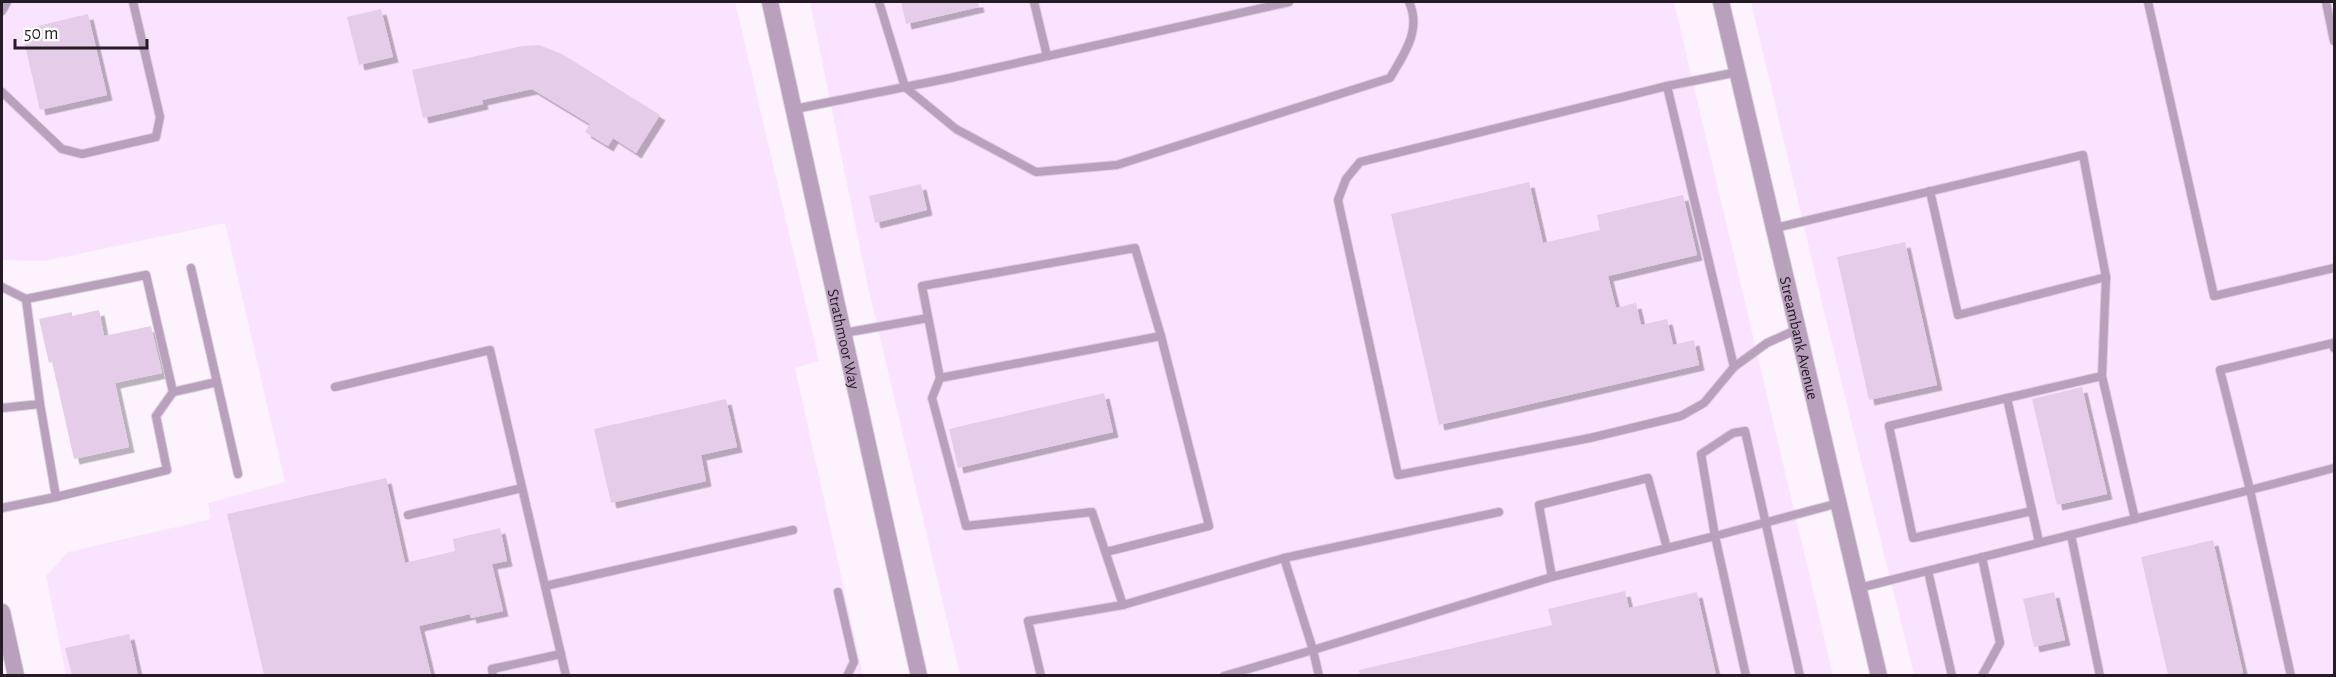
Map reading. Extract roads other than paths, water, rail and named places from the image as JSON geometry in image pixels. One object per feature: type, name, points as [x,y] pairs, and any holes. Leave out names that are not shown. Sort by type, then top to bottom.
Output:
[{"type":"street","name":"Strathmoor Way","points":[[770,2],[919,675]]},
{"type":"street","name":"Streambank Avenue","points":[[1721,2],[1879,675]]},
{"type":"street","points":[[2,612],[16,675]]},
{"type":"lane","points":[[2,11],[7,2]]},
{"type":"lane","points":[[2,92],[62,149],[82,154],[156,137],[160,117],[133,2]]},
{"type":"lane","points":[[879,2],[905,87],[956,129],[1036,172],[1117,165],[1390,78],[1410,44],[1414,13],[1409,2]]},
{"type":"lane","points":[[1034,2],[1047,56]]},
{"type":"lane","points":[[795,109],[905,87],[1288,2]]},
{"type":"lane","points":[[2148,2],[2214,296],[2334,268]]},
{"type":"lane","points":[[2326,2],[2334,41]]},
{"type":"lane","points":[[1738,72],[1667,86],[1360,162],[1346,179],[1338,200],[1398,476],[1590,438],[1681,416],[1704,404],[1734,367],[1767,343],[1798,328]]},
{"type":"lane","points":[[1667,86],[1734,367]]},
{"type":"lane","points":[[1775,228],[2083,155],[2106,277],[2102,376],[2135,519]]},
{"type":"lane","points":[[1930,191],[1958,315],[2106,277]]},
{"type":"lane","points":[[1106,552],[1209,526],[1161,336],[1135,248],[922,286],[940,378],[932,398],[966,526],[1092,512],[1123,605]]},
{"type":"lane","points":[[191,268],[238,474]]},
{"type":"lane","points":[[2,287],[26,299],[146,275],[173,392]]},
{"type":"lane","points":[[26,299],[40,404],[56,497]]},
{"type":"lane","points":[[844,333],[928,318]]},
{"type":"lane","points":[[940,378],[1161,336]]},
{"type":"lane","points":[[2291,675],[2250,490],[2220,370],[2333,343],[2334,348]]},
{"type":"lane","points":[[335,387],[490,350],[566,675]]},
{"type":"lane","points":[[2032,511],[1913,538],[1889,426],[2102,376]]},
{"type":"lane","points":[[2,508],[167,470],[156,416],[173,392],[217,382]]},
{"type":"lane","points":[[2007,398],[2039,542]]},
{"type":"lane","points":[[2,408],[40,404]]},
{"type":"lane","points":[[1746,675],[1715,536],[1701,454],[1733,433],[1744,431],[1800,675]]},
{"type":"lane","points":[[1859,588],[2334,468]]},
{"type":"lane","points":[[1552,577],[1539,505],[1648,478],[1667,548]]},
{"type":"lane","points":[[408,514],[522,488]]},
{"type":"lane","points":[[1224,675],[1552,577],[1839,503]]},
{"type":"lane","points":[[1041,675],[1028,621],[1123,605],[1284,558],[1499,512]]},
{"type":"lane","points":[[545,586],[793,530]]},
{"type":"lane","points":[[2071,535],[2100,675]]},
{"type":"lane","points":[[1982,557],[2000,644],[1982,675]]},
{"type":"lane","points":[[1284,558],[1319,675]]},
{"type":"lane","points":[[1928,571],[1952,675]]},
{"type":"lane","points":[[838,592],[854,662],[848,675]]},
{"type":"lane","points":[[493,675],[492,669],[561,654]]}]
